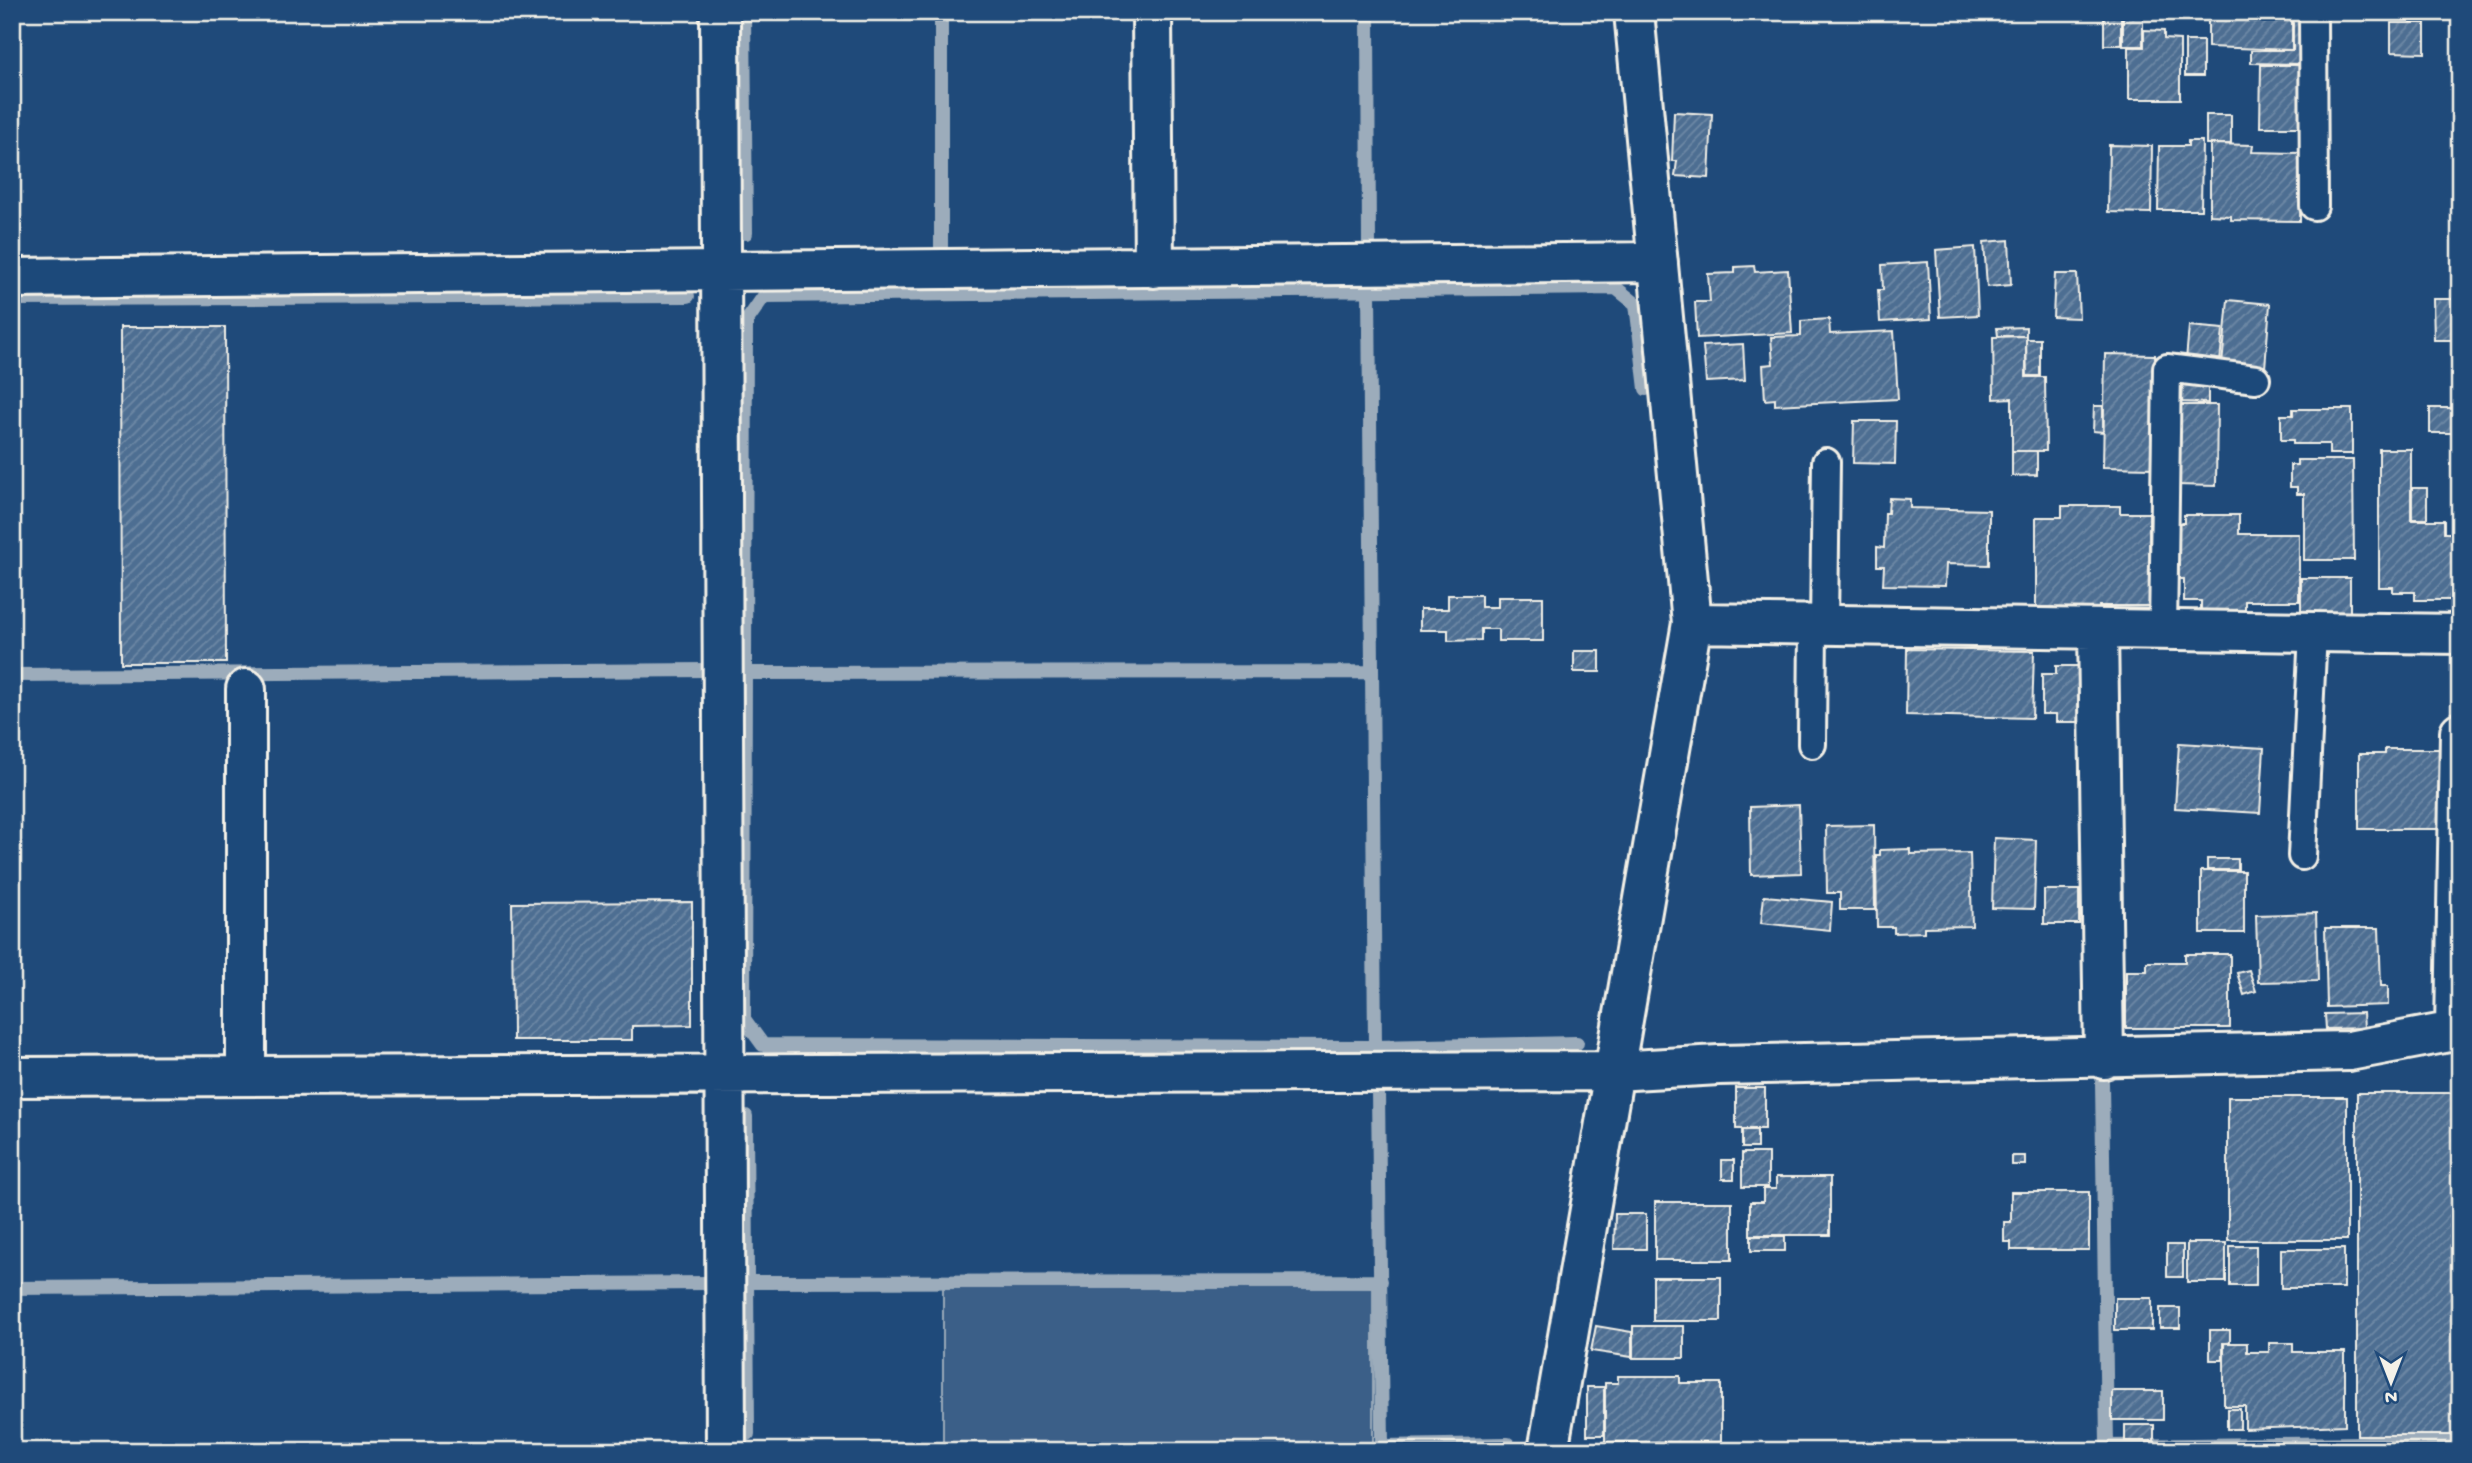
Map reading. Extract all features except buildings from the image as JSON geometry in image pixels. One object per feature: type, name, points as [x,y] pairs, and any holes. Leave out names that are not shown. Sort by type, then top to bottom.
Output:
[{"type":"street","points":[[720,12],[726,1451]]},
{"type":"street","points":[[1152,12],[1154,268]]},
{"type":"street","points":[[1548,1451],[1692,623],[1634,12]]},
{"type":"street","points":[[12,278],[1658,262]]},
{"type":"street","points":[[1692,623],[2460,634]]},
{"type":"street","points":[[2098,629],[2104,1059]]},
{"type":"street","points":[[246,689],[246,1076]]},
{"type":"street","points":[[12,1077],[1614,1071],[1718,1065],[2104,1059],[2349,1051],[2457,1031],[2460,732]]},
{"type":"lane","points":[[2313,12],[2314,206]]},
{"type":"lane","points":[[2163,629],[2167,368],[2256,379]]},
{"type":"lane","points":[[1812,744],[1826,462]]},
{"type":"lane","points":[[2302,856],[2313,632]]},
{"type":"shaded area","points":[[943,1288],[1373,1288],[1373,1451],[943,1451]]},
{"type":"waterway","points":[[744,12],[746,233]]},
{"type":"waterway","points":[[941,12],[941,247]]},
{"type":"waterway","points":[[1368,12],[1369,248]]},
{"type":"waterway","points":[[1369,288],[1375,1047]]},
{"type":"waterway","points":[[1577,1043],[1375,1047],[763,1045],[744,1019],[746,322],[764,296],[1616,288],[1636,304],[1646,389]]},
{"type":"waterway","points":[[12,299],[688,296]]},
{"type":"waterway","points":[[12,675],[708,670]]},
{"type":"waterway","points":[[746,673],[1372,672]]},
{"type":"waterway","points":[[2102,1082],[2107,1446],[2460,1442]]},
{"type":"waterway","points":[[1378,1091],[1382,1446],[1508,1444]]},
{"type":"waterway","points":[[746,1116],[748,1434]]},
{"type":"waterway","points":[[747,1282],[1381,1281]]},
{"type":"waterway","points":[[12,1288],[709,1283]]}]
